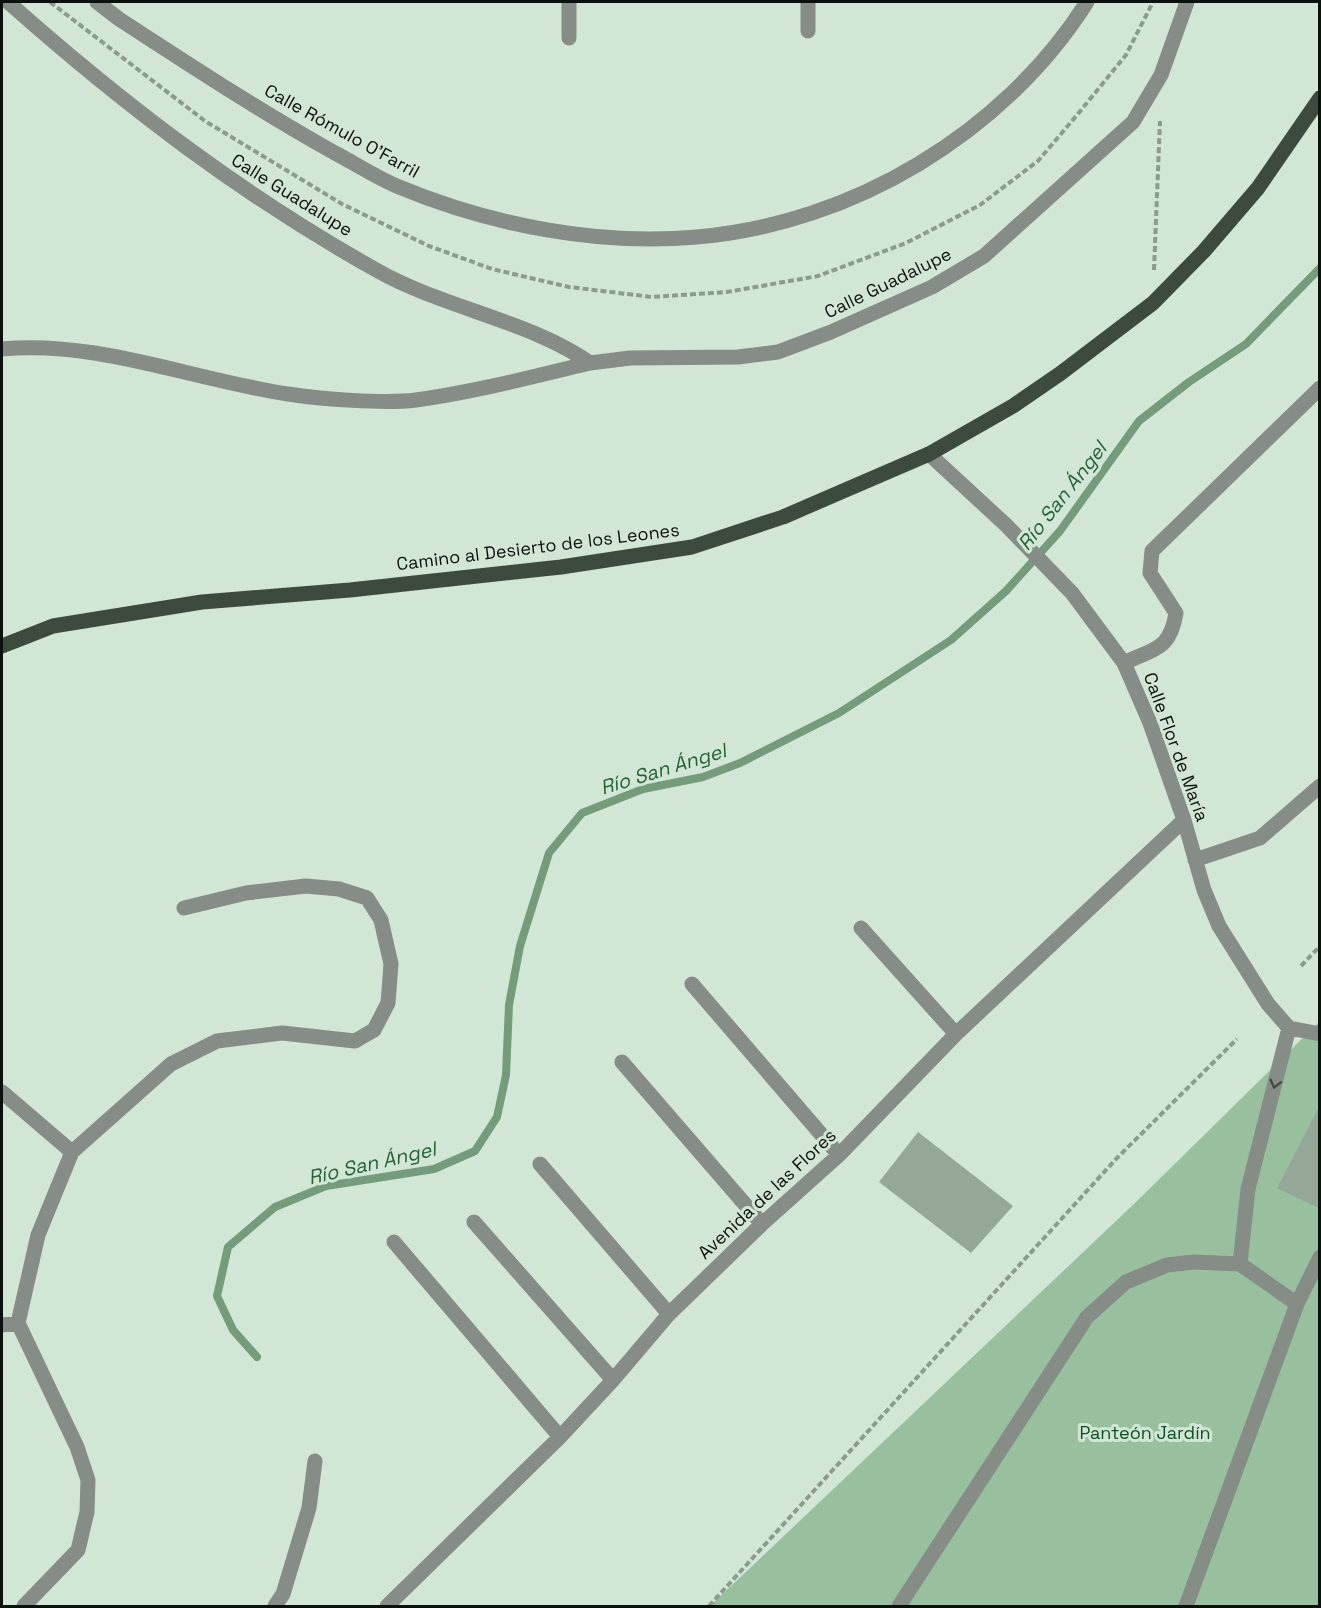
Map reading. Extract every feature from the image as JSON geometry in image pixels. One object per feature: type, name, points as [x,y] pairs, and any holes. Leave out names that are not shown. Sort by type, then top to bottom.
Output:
[{"type":"main road","name":"Camino al Desierto de los Leones","points":[[2,646],[53,626],[202,602],[351,590],[549,568],[692,548],[783,517],[929,454],[1013,406],[1061,373],[1153,303],[1204,251],[1258,188],[1320,98]]},
{"type":"street","name":"Calle Guadalupe","points":[[8,2],[87,72],[225,177],[380,272],[458,307],[565,346],[590,363]]},
{"type":"street","name":"Calle Rómulo O'Farril","points":[[97,2],[118,19],[284,125],[397,186],[450,206],[521,225],[626,239],[698,237],[760,227],[858,195],[943,151],[1014,91],[1065,35],[1087,2]]},
{"type":"street","points":[[569,2],[569,38]]},
{"type":"street","points":[[808,2],[808,31]]},
{"type":"street","name":"Calle Guadalupe","points":[[2,349],[36,346],[92,352],[290,395],[413,400],[493,386],[590,363],[630,358],[738,357],[778,352],[932,287],[984,256],[1133,122],[1161,75],[1187,2]]},
{"type":"street","points":[[1124,663],[1164,643],[1173,631],[1176,613],[1150,573],[1152,551],[1320,388]]},
{"type":"street","name":"Calle Flor de María","points":[[929,454],[1072,593],[1124,663],[1150,723],[1184,820],[1204,890],[1220,926],[1268,1004],[1289,1028]]},
{"type":"street","points":[[1195,860],[1260,838],[1320,786]]},
{"type":"street","name":"Avenida de las Flores","points":[[387,1606],[560,1437],[613,1380],[669,1314],[762,1224],[838,1155],[956,1034],[1184,820]]},
{"type":"street","points":[[24,1606],[78,1550],[87,1512],[88,1480],[77,1447],[18,1323],[38,1235],[72,1152],[171,1064],[217,1041],[282,1033],[356,1041],[374,1030],[388,1003],[391,964],[381,920],[367,898],[339,889],[306,886],[246,893],[184,908]]},
{"type":"street","points":[[861,928],[956,1034]]},
{"type":"street","points":[[692,984],[838,1155]]},
{"type":"street","points":[[1240,1264],[1248,1189],[1289,1028],[1320,1034]]},
{"type":"street","points":[[622,1062],[762,1224]]},
{"type":"street","points":[[2,1092],[72,1152]]},
{"type":"street","points":[[540,1164],[669,1314]]},
{"type":"street","points":[[474,1222],[613,1380]]},
{"type":"street","points":[[394,1242],[560,1437]]},
{"type":"street","points":[[1186,1606],[1297,1304],[1320,1257]]},
{"type":"street","points":[[899,1606],[1087,1317],[1126,1282],[1167,1265],[1194,1262],[1240,1264],[1297,1304]]},
{"type":"street","points":[[2,1324],[18,1323]]},
{"type":"street","points":[[275,1606],[283,1594],[309,1508],[315,1461]]},
{"type":"path","points":[[50,2],[205,121],[342,204],[429,246],[492,269],[569,287],[652,297],[727,292],[818,276],[906,243],[980,205],[1038,161],[1126,55],[1153,2]]},
{"type":"path","points":[[1153,303],[1161,75]]},
{"type":"path","points":[[1302,966],[1320,946]]},
{"type":"path","points":[[709,1606],[1116,1159],[1237,1039]]},
{"type":"green space","name":"Panteón Jardín","points":[[1319,1022],[1319,1606],[710,1606],[1136,1202]]},
{"type":"building","points":[[1320,1105],[1320,1209],[1277,1188]]},
{"type":"building","points":[[918,1132],[1013,1206],[971,1253],[879,1182]]},
{"type":"waterway","name":"Río San Ángel","points":[[257,1357],[233,1330],[217,1296],[228,1247],[275,1207],[326,1186],[434,1169],[475,1151],[497,1117],[506,1075],[509,1005],[520,946],[549,853],[582,813],[643,789],[703,777],[740,763],[839,713],[951,640],[1006,591],[1060,531],[1139,421],[1189,382],[1246,344],[1320,268]]}]
